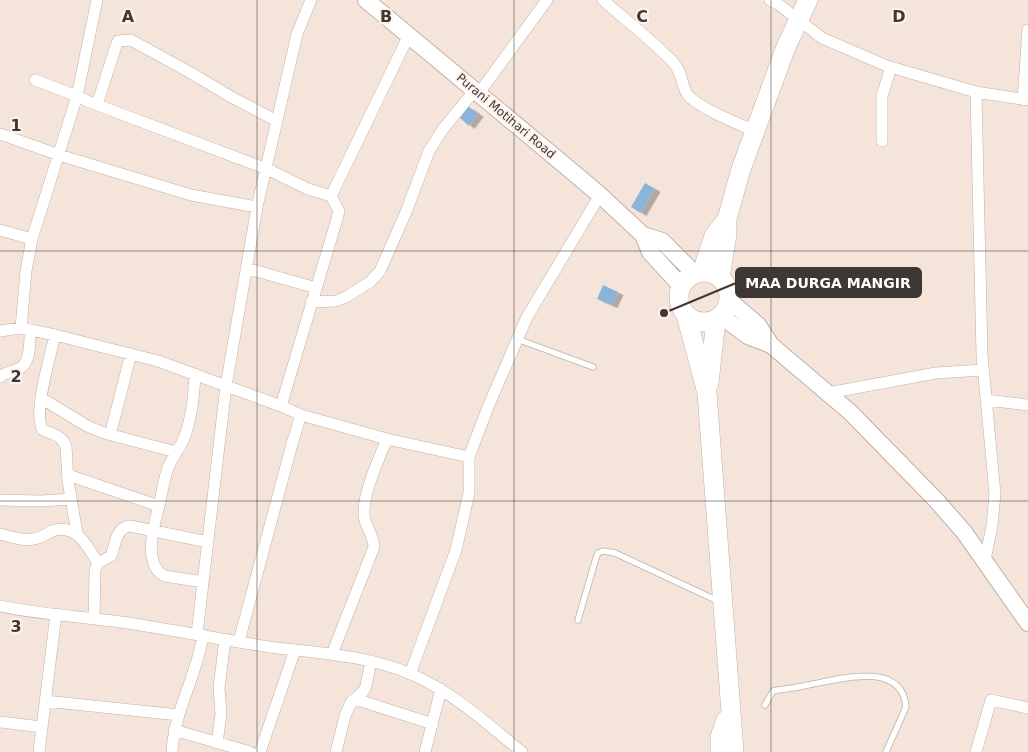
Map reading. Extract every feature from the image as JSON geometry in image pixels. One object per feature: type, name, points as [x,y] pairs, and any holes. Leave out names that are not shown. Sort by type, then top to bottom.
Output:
[{"type":"main road","name":"Purani Motihari Road","points":[[366,0],[600,195],[643,235],[662,241],[699,277]]},
{"type":"main road","points":[[733,750],[707,392],[686,315],[679,298],[699,277],[714,236],[727,219],[741,169],[786,47],[808,0]]},
{"type":"main road","points":[[699,277],[727,287],[707,392]]},
{"type":"main road","points":[[686,315],[691,319],[703,322],[722,312],[758,325],[771,345],[850,412],[936,500],[985,560],[1028,623]]},
{"type":"street","points":[[0,377],[7,372],[22,368],[30,347],[25,329],[26,271],[32,239],[77,96],[98,0]]},
{"type":"street","points":[[172,752],[174,730],[196,669],[203,582],[226,386],[257,207],[297,34],[311,0]]},
{"type":"street","points":[[311,302],[328,302],[341,299],[362,288],[380,271],[430,152],[443,129],[477,91],[547,0]]},
{"type":"street","points":[[602,0],[650,40],[676,66],[681,74],[688,95],[697,103],[756,131]]},
{"type":"street","points":[[770,0],[822,38],[892,67],[976,92],[1025,100],[1028,30]]},
{"type":"street","points":[[332,196],[409,35]]},
{"type":"street","points":[[97,105],[118,41],[125,39],[131,40],[232,98],[278,121]]},
{"type":"street","points":[[882,141],[882,96],[892,67]]},
{"type":"street","points":[[35,80],[267,169],[308,189],[332,196],[339,211],[281,406]]},
{"type":"street","points":[[976,92],[984,370],[994,494],[992,526],[985,560]]},
{"type":"street","points":[[0,134],[59,155],[190,195],[257,207]]},
{"type":"street","points":[[410,674],[456,550],[468,493],[470,457],[488,407],[516,339],[537,300],[600,195]]},
{"type":"street","points":[[0,230],[32,239]]},
{"type":"street","points":[[246,268],[316,288]]},
{"type":"street","points":[[0,331],[25,329],[158,361],[301,415],[387,439],[470,457]]},
{"type":"street","points":[[55,335],[41,398],[39,415],[41,427],[43,430],[64,441],[77,534],[98,563]]},
{"type":"street","points":[[110,434],[131,354]]},
{"type":"street","points":[[828,393],[936,373],[984,370]]},
{"type":"street","points":[[195,374],[194,398],[188,426],[184,438],[167,470],[152,531],[153,559],[154,568],[165,576],[203,582]]},
{"type":"street","points":[[41,398],[87,426],[176,452]]},
{"type":"street","points":[[986,400],[1028,405]]},
{"type":"street","points":[[239,642],[301,415]]},
{"type":"street","points":[[332,654],[374,547],[372,534],[364,519],[364,508],[375,468],[387,439]]},
{"type":"street","points":[[68,475],[159,506]]},
{"type":"street","points":[[0,500],[40,501],[71,499]]},
{"type":"street","points":[[94,619],[95,570],[98,563],[111,556],[119,531],[124,526],[208,542]]},
{"type":"street","points":[[0,534],[25,540],[36,539],[53,531],[61,530],[77,534]]},
{"type":"street","points":[[0,606],[200,634],[239,642],[371,661],[410,674],[441,689],[522,752]]},
{"type":"street","points":[[39,752],[56,614]]},
{"type":"street","points":[[217,743],[221,714],[219,688],[225,639]]},
{"type":"street","points":[[260,752],[295,650]]},
{"type":"street","points":[[336,752],[345,716],[351,702],[363,692],[366,686],[371,661]]},
{"type":"street","points":[[425,752],[441,689]]},
{"type":"street","points":[[355,699],[433,724]]},
{"type":"street","points":[[976,752],[991,700],[1028,708]]},
{"type":"street","points":[[45,701],[179,715]]},
{"type":"street","points":[[0,722],[42,727]]},
{"type":"street","points":[[174,730],[250,752]]},
{"type":"lane","points":[[516,339],[593,367]]},
{"type":"lane","points":[[578,620],[596,558],[598,553],[603,551],[615,553],[723,603]]},
{"type":"lane","points":[[765,706],[773,691],[854,675],[875,677],[889,681],[898,686],[906,700],[906,707],[886,752]]},
{"type":"building","points":[[468,106],[478,114],[469,126],[459,117]]},
{"type":"building","points":[[645,183],[655,189],[641,213],[631,207]]},
{"type":"building","points":[[603,285],[618,292],[612,305],[597,299]]},
{"type":"place","name":"MAA DURGA MANGIR","points":[[664,313]]}]
